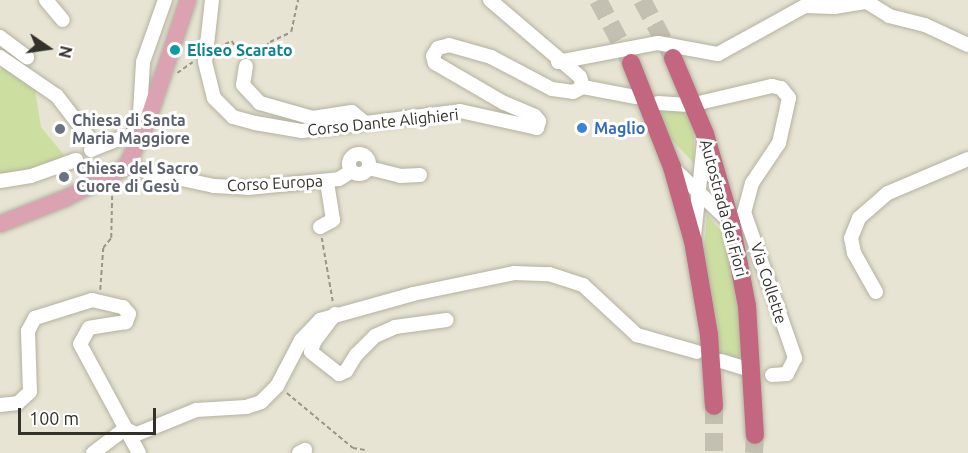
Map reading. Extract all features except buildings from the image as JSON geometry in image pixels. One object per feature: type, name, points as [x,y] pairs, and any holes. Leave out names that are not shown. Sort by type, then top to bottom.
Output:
[{"type":"highway","name":"Autostrada dei Fiori","points":[[673,58],[705,134],[731,223],[748,317],[755,435]]},
{"type":"highway","points":[[631,63],[672,167],[693,240],[709,335],[714,406]]},
{"type":"main road","points":[[0,224],[109,177],[126,167],[147,123],[188,0]]},
{"type":"street","points":[[46,0],[63,20]]},
{"type":"street","points":[[147,123],[140,113],[142,62],[165,0]]},
{"type":"street","name":"Corso Dante Alighieri","points":[[212,0],[205,53],[214,98],[233,117],[302,131],[460,111],[537,128],[539,122],[535,116],[504,103],[435,63],[433,56],[438,48],[449,45],[492,57],[552,88],[573,92],[583,87]]},
{"type":"street","points":[[490,0],[558,62],[580,77],[583,87],[636,97]]},
{"type":"street","points":[[558,62],[658,43],[718,54],[805,6],[834,7],[867,2],[890,16],[925,25],[968,45]]},
{"type":"street","points":[[0,37],[27,57]]},
{"type":"street","points":[[0,57],[57,96],[92,149],[118,139]]},
{"type":"street","points":[[246,66],[243,85],[260,103],[313,118],[352,112],[365,123]]},
{"type":"street","name":"Via Collette","points":[[703,102],[772,86],[781,88],[789,98],[779,143],[753,183],[744,212],[795,358],[790,372],[772,375]]},
{"type":"street","points":[[658,102],[684,105]]},
{"type":"street","points":[[693,240],[701,194],[705,134]]},
{"type":"street","name":"Corso Europa","points":[[126,167],[237,188],[327,181],[352,171],[350,161],[356,154],[368,159],[369,168],[400,176],[420,175]]},
{"type":"street","points":[[876,292],[854,253],[851,238],[859,218],[888,193],[968,159]]},
{"type":"street","points":[[0,181],[31,176],[76,160]]},
{"type":"street","points":[[672,167],[731,223]]},
{"type":"street","points":[[320,227],[333,220],[327,181]]},
{"type":"street","points":[[125,429],[137,434],[196,410],[254,405],[277,386],[311,328],[335,314],[463,282],[537,273],[583,285],[637,335],[697,352]]},
{"type":"street","points":[[0,405],[18,403],[30,392],[28,331],[32,320],[58,307],[99,300],[126,309],[129,314],[124,323],[89,328],[80,340],[139,453]]},
{"type":"street","points":[[335,314],[314,342],[311,352],[341,374],[375,336],[395,327],[447,320]]},
{"type":"street","points":[[721,361],[744,368]]},
{"type":"street","points":[[93,453],[125,429]]},
{"type":"path","points":[[171,77],[205,53],[232,41],[246,66],[270,42],[291,33],[298,0]]},
{"type":"path","points":[[99,300],[104,248],[111,238],[114,204],[109,177]]},
{"type":"path","points":[[320,227],[335,314]]},
{"type":"path","points":[[277,386],[313,411],[353,448],[365,450]]},
{"type":"green space","points":[[5,63],[34,84],[41,127],[68,160],[0,177],[0,71]]},
{"type":"green space","points":[[658,109],[689,110],[694,129],[694,163],[670,138]]},
{"type":"green space","points":[[707,214],[728,240],[747,363],[717,353],[704,250]]},
{"type":"tunnel","points":[[598,0],[631,63]]},
{"type":"tunnel","points":[[642,0],[673,58]]},
{"type":"tunnel","points":[[714,406],[714,453]]},
{"type":"tunnel","points":[[754,453],[755,435]]},
{"type":"place","name":"Eliseo Scarato","points":[[175,50]]},
{"type":"place","name":"Maglio","points":[[582,128]]},
{"type":"place","name":"Chiesa di Santa Maria Maggiore","points":[[60,129]]},
{"type":"place","name":"Chiesa del Sacro Cuore di Gesù","points":[[64,177]]}]
